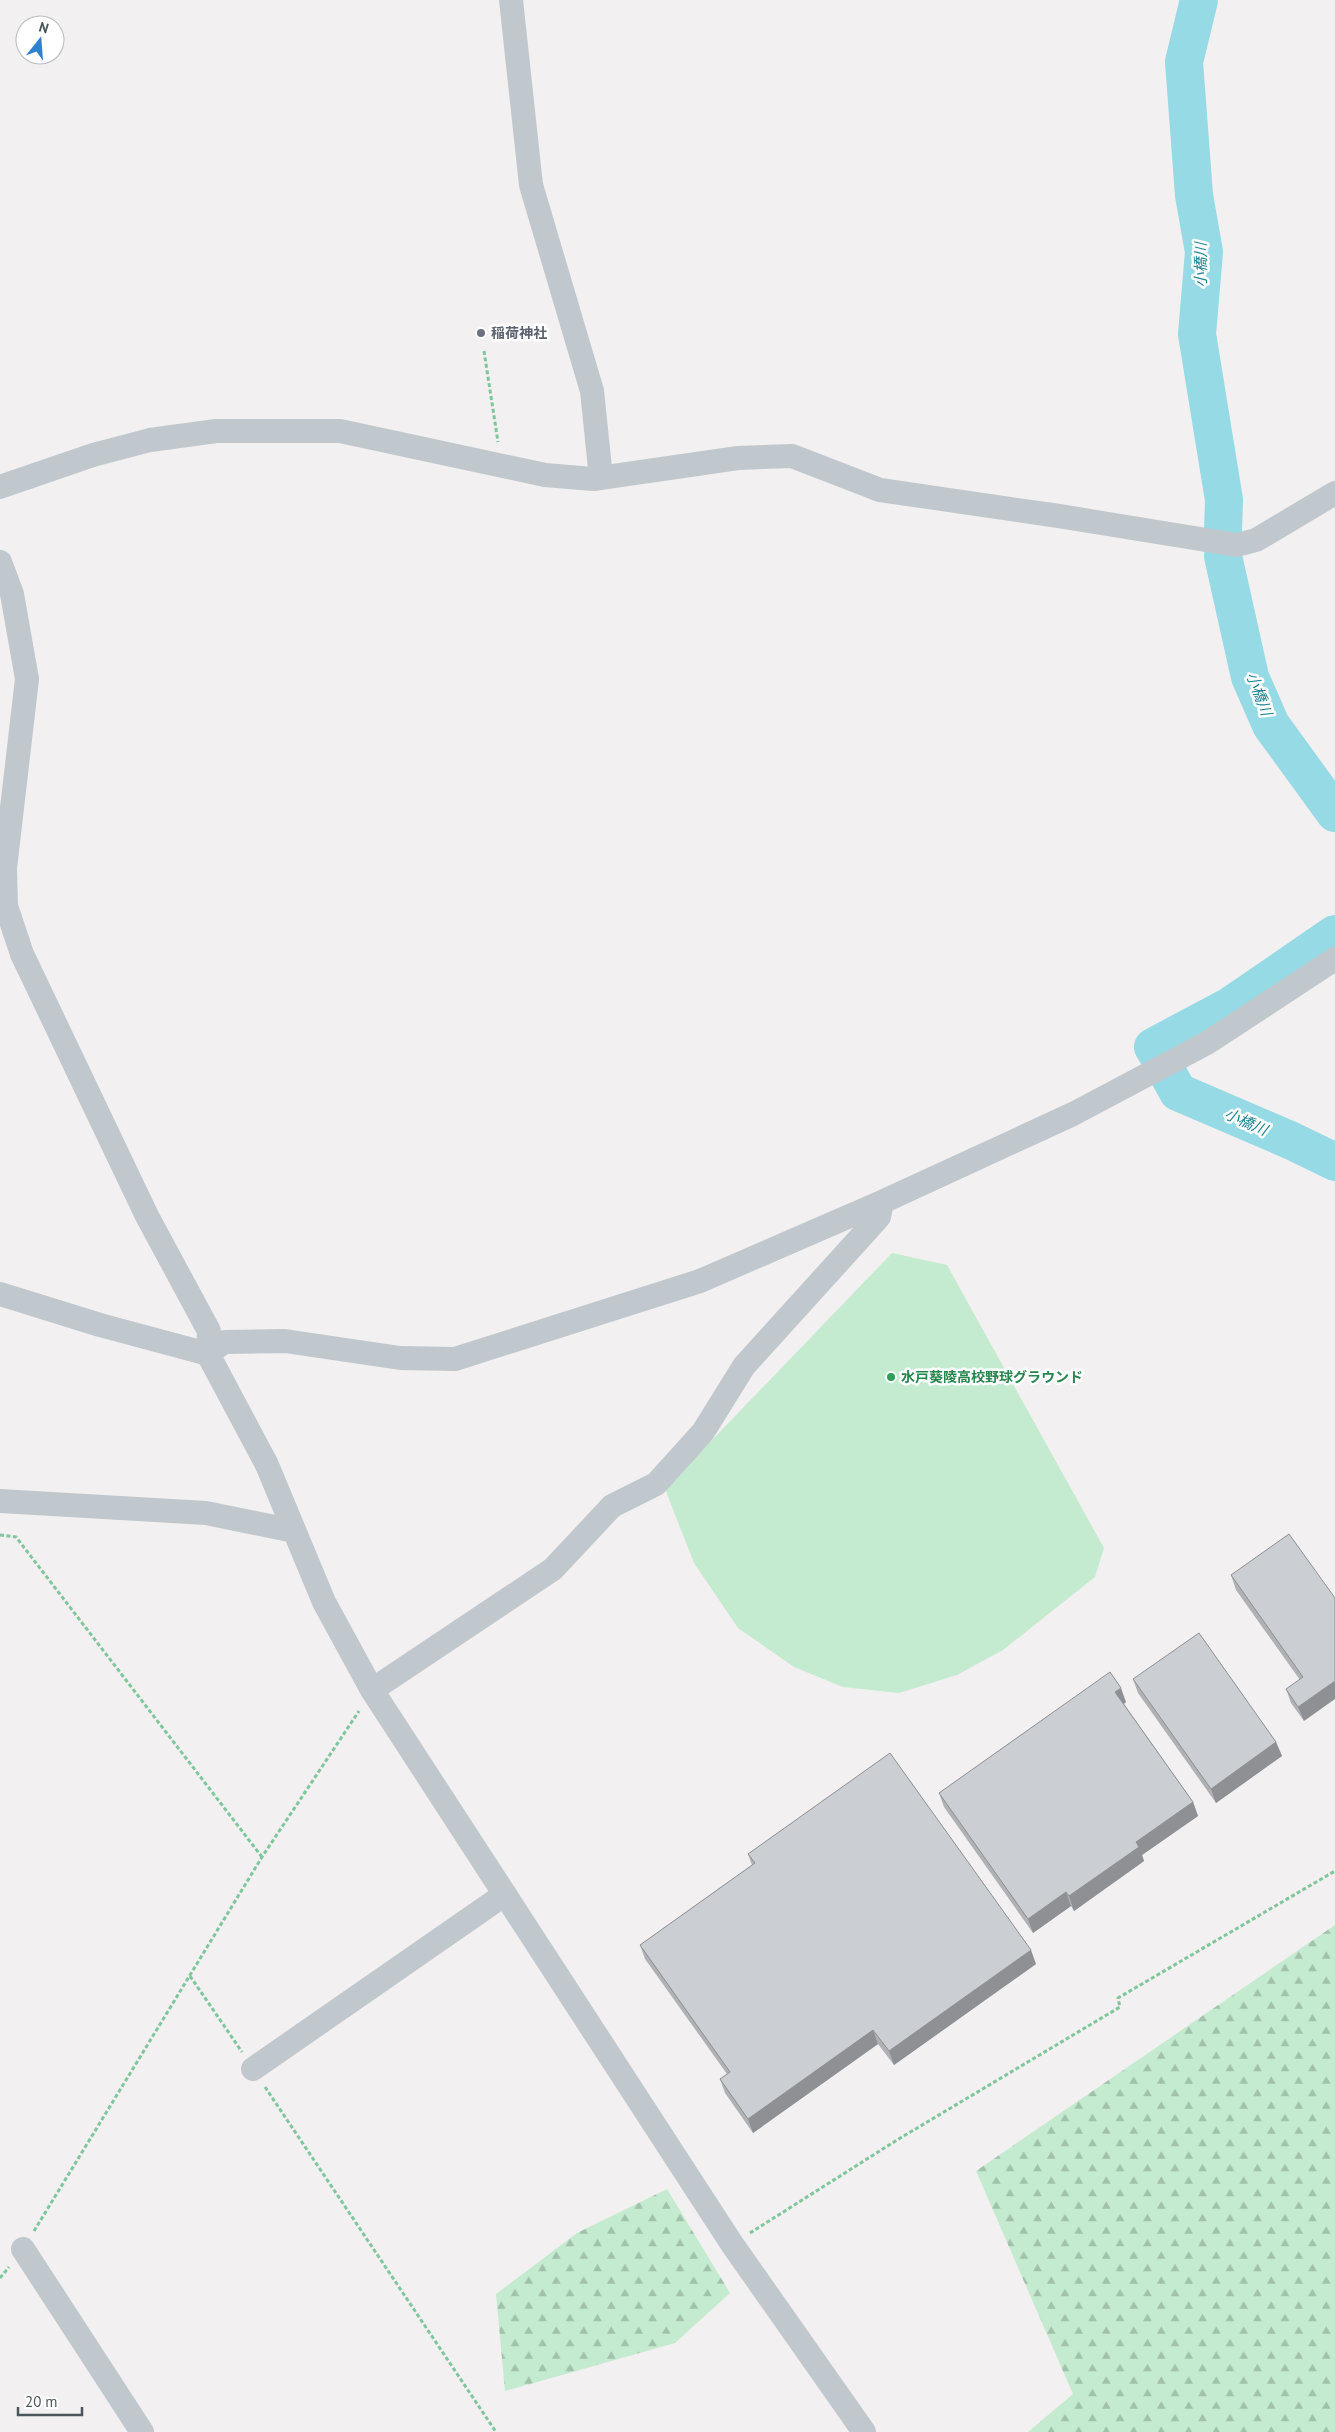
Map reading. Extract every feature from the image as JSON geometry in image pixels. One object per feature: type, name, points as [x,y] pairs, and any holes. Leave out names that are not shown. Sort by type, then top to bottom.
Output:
[{"type":"street","points":[[511,0],[531,184],[592,391],[600,478]]},
{"type":"street","points":[[0,487],[93,455],[150,440],[216,431],[340,432],[576,479],[600,478],[738,458],[792,456],[880,490],[1059,516],[1237,545],[1256,540],[1335,493]]},
{"type":"street","points":[[0,562],[12,594],[28,679],[5,868],[6,906],[22,954],[147,1216],[209,1331],[208,1354],[267,1465],[324,1602],[372,1690],[732,2244],[864,2432]]},
{"type":"street","points":[[208,1354],[224,1342],[286,1341],[400,1358],[455,1358],[700,1281],[882,1202],[1073,1114],[1198,1047],[1335,959]]},
{"type":"street","points":[[372,1690],[553,1568],[612,1506],[656,1484],[703,1432],[744,1366],[879,1217],[882,1202]]},
{"type":"street","points":[[0,1294],[100,1325],[208,1354]]},
{"type":"street","points":[[0,1501],[206,1514],[294,1531]]},
{"type":"street","points":[[253,2069],[505,1894]]},
{"type":"street","points":[[23,2249],[142,2432]]},
{"type":"path","points":[[484,351],[502,465]]},
{"type":"path","points":[[0,1535],[16,1537],[262,1857]]},
{"type":"path","points":[[0,2278],[23,2249],[262,1857],[372,1690]]},
{"type":"path","points":[[732,2244],[897,2140],[1120,2007],[1118,1998],[1335,1871]]},
{"type":"path","points":[[190,1976],[496,2432]]},
{"type":"green space","name":"水戸葵陵高校野球グラウンド","points":[[892,1253],[947,1265],[1104,1548],[1095,1577],[1003,1650],[957,1675],[899,1693],[843,1687],[794,1667],[738,1628],[694,1563],[665,1489]]},
{"type":"green space","points":[[1335,1925],[1335,2432],[1028,2432],[1073,2394],[976,2171]]},
{"type":"green space","points":[[667,2189],[730,2293],[675,2343],[505,2391],[496,2294],[577,2233]]},
{"type":"building","points":[[1289,1534],[1335,1598],[1335,1681],[1298,1707],[1286,1689],[1303,1677],[1231,1575]]},
{"type":"building","points":[[1199,1633],[1276,1742],[1211,1789],[1133,1679]]},
{"type":"building","points":[[1110,1672],[1121,1688],[1115,1692],[1193,1802],[1136,1842],[1139,1847],[1069,1896],[1066,1892],[1028,1919],[939,1793]]},
{"type":"building","points":[[890,1753],[1031,1950],[889,2051],[873,2030],[748,2119],[720,2079],[730,2072],[640,1945],[755,1863],[748,1854]]},
{"type":"waterway","name":"小橋川","points":[[1199,0],[1184,62],[1194,195],[1204,252],[1197,334],[1224,500],[1223,531]]},
{"type":"waterway","name":"小橋川","points":[[1223,556],[1250,677],[1271,725],[1335,813]]},
{"type":"waterway","name":"小橋川","points":[[1156,1052],[1153,1047],[1230,1006],[1335,934]]},
{"type":"waterway","name":"小橋川","points":[[1167,1072],[1178,1092],[1292,1141],[1335,1162]]},
{"type":"place","name":"稲荷神社","points":[[481,333]]},
{"type":"place","name":"水戸葵陵高校野球グラウンド","points":[[891,1377]]}]
